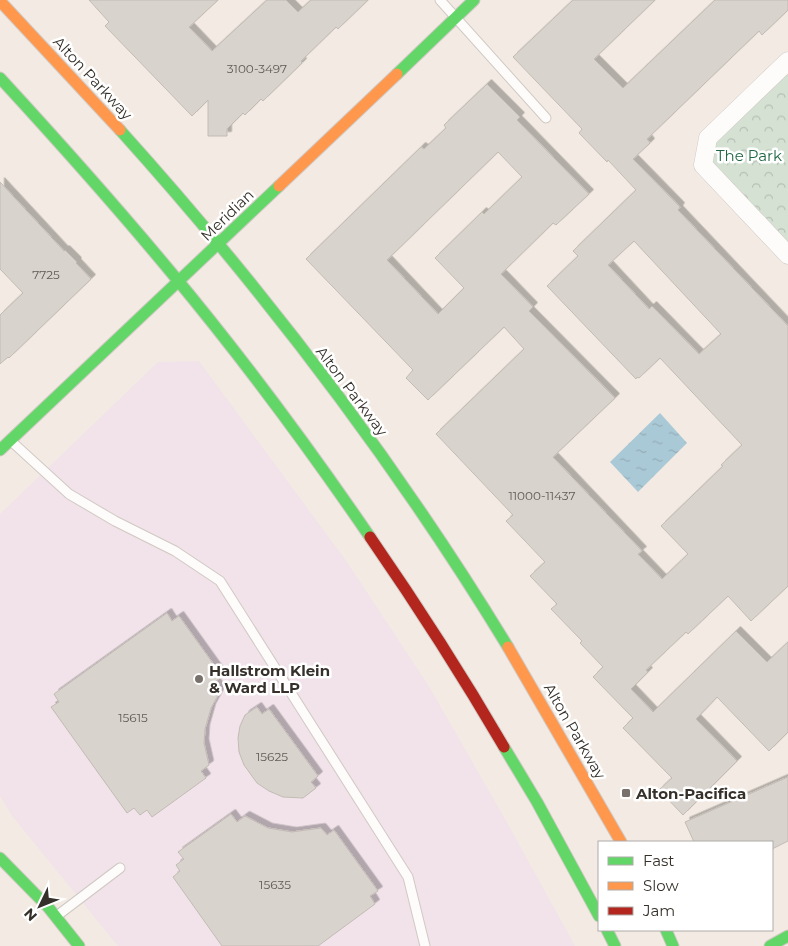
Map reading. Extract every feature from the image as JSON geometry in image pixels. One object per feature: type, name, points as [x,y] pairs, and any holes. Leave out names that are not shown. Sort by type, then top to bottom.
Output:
[{"type":"main road","name":"Meridian","points":[[0,450],[474,0]]},
{"type":"main road","name":"Alton Parkway","points":[[0,1],[185,202],[376,446],[428,522],[507,645],[620,841]]},
{"type":"main road","points":[[0,78],[79,164],[179,282],[285,415],[338,488],[418,606],[527,784],[598,914]]},
{"type":"main road","points":[[0,858],[56,917],[79,946]]},
{"type":"main road","points":[[607,931],[615,946]]},
{"type":"main road","points":[[666,931],[673,946]]},
{"type":"main road","points":[[770,946],[788,936]]},
{"type":"street","points":[[788,61],[708,138],[703,165],[788,255]]},
{"type":"lane","points":[[440,0],[546,118]]},
{"type":"lane","points":[[10,440],[69,494],[114,521],[175,551],[220,581],[408,877],[425,946]]},
{"type":"lane","points":[[56,917],[120,868]]},
{"type":"shaded area","points":[[199,361],[347,562],[430,688],[575,946],[118,946],[13,817],[0,796],[0,514],[158,362]]},
{"type":"green space","name":"The Park","points":[[788,61],[788,255],[703,165],[708,138]]},
{"type":"water","points":[[660,413],[687,443],[638,492],[610,462]]},
{"type":"building","points":[[89,0],[218,0],[189,27],[212,51],[267,0],[286,0],[298,12],[311,0],[368,0],[338,29],[336,27],[263,101],[261,99],[245,115],[243,113],[227,129],[227,136],[208,136],[208,100],[192,116],[105,26],[109,22]]},
{"type":"building","points":[[573,0],[655,0],[594,59],[623,88],[715,0],[788,0],[788,10],[762,35],[759,31],[647,139],[650,143],[633,159],[680,207],[678,210],[788,326],[788,586],[751,621],[728,596],[646,670],[648,672],[631,689],[653,712],[736,631],[767,662],[788,642],[788,732],[769,751],[717,697],[696,719],[737,761],[683,815],[659,790],[672,778],[623,728],[633,718],[593,677],[603,667],[580,643],[582,641],[551,609],[557,604],[530,576],[545,562],[506,521],[513,515],[436,434],[524,349],[504,327],[428,400],[406,378],[413,370],[306,259],[421,147],[424,149],[446,128],[444,125],[487,84],[520,117],[517,120],[589,194],[556,225],[553,223],[501,274],[533,307],[529,311],[615,398],[553,457],[642,551],[638,554],[662,579],[688,554],[661,526],[742,445],[660,358],[636,379],[547,286],[578,256],[573,251],[636,190],[579,133],[582,129],[513,57]],"holes":[[[498,152],[522,177],[484,214],[482,212],[435,258],[464,288],[438,314],[387,260]],[[634,241],[721,334],[699,354],[652,306],[649,309],[608,265]]]},
{"type":"building","points":[[0,182],[91,279],[9,358],[0,364],[0,315],[23,293],[0,269]]},
{"type":"building","points":[[167,613],[172,621],[179,616],[222,676],[215,682],[221,690],[211,708],[205,729],[204,743],[209,765],[201,771],[206,778],[152,817],[147,810],[140,815],[134,808],[127,813],[51,707],[59,702],[54,694]]},
{"type":"building","points":[[257,707],[262,714],[269,709],[318,776],[311,782],[316,788],[303,798],[283,797],[269,791],[257,783],[244,765],[239,752],[238,738],[240,726],[245,715]]},
{"type":"building","points":[[788,777],[788,841],[773,848],[773,841],[694,841],[685,822]]},
{"type":"building","points":[[231,814],[237,822],[245,816],[268,828],[292,832],[321,828],[327,835],[334,830],[378,891],[370,896],[375,904],[318,946],[222,946],[173,877],[180,871],[176,865],[184,859],[178,852]]},
{"type":"traffic: fast","points":[[397,74],[474,0]]},
{"type":"traffic: fast","points":[[0,78],[65,149],[149,246],[222,335],[273,401],[370,537]]},
{"type":"traffic: fast","points":[[120,130],[226,252],[326,379],[420,511],[508,647]]},
{"type":"traffic: fast","points":[[0,450],[279,186]]},
{"type":"traffic: fast","points":[[504,747],[537,802],[598,914]]},
{"type":"traffic: fast","points":[[0,858],[48,907],[79,946]]},
{"type":"traffic: fast","points":[[608,931],[615,946]]},
{"type":"traffic: fast","points":[[666,931],[673,946]]},
{"type":"traffic: fast","points":[[770,946],[788,936]]},
{"type":"traffic: slow","points":[[0,1],[120,130]]},
{"type":"traffic: slow","points":[[279,186],[397,74]]},
{"type":"traffic: slow","points":[[508,647],[620,841]]},
{"type":"traffic: jam","points":[[370,537],[439,640],[504,747]]},
{"type":"place","name":"Hallstrom Klein & Ward LLP","points":[[199,679]]},
{"type":"place","name":"Alton-Pacifica","points":[[626,793]]}]
